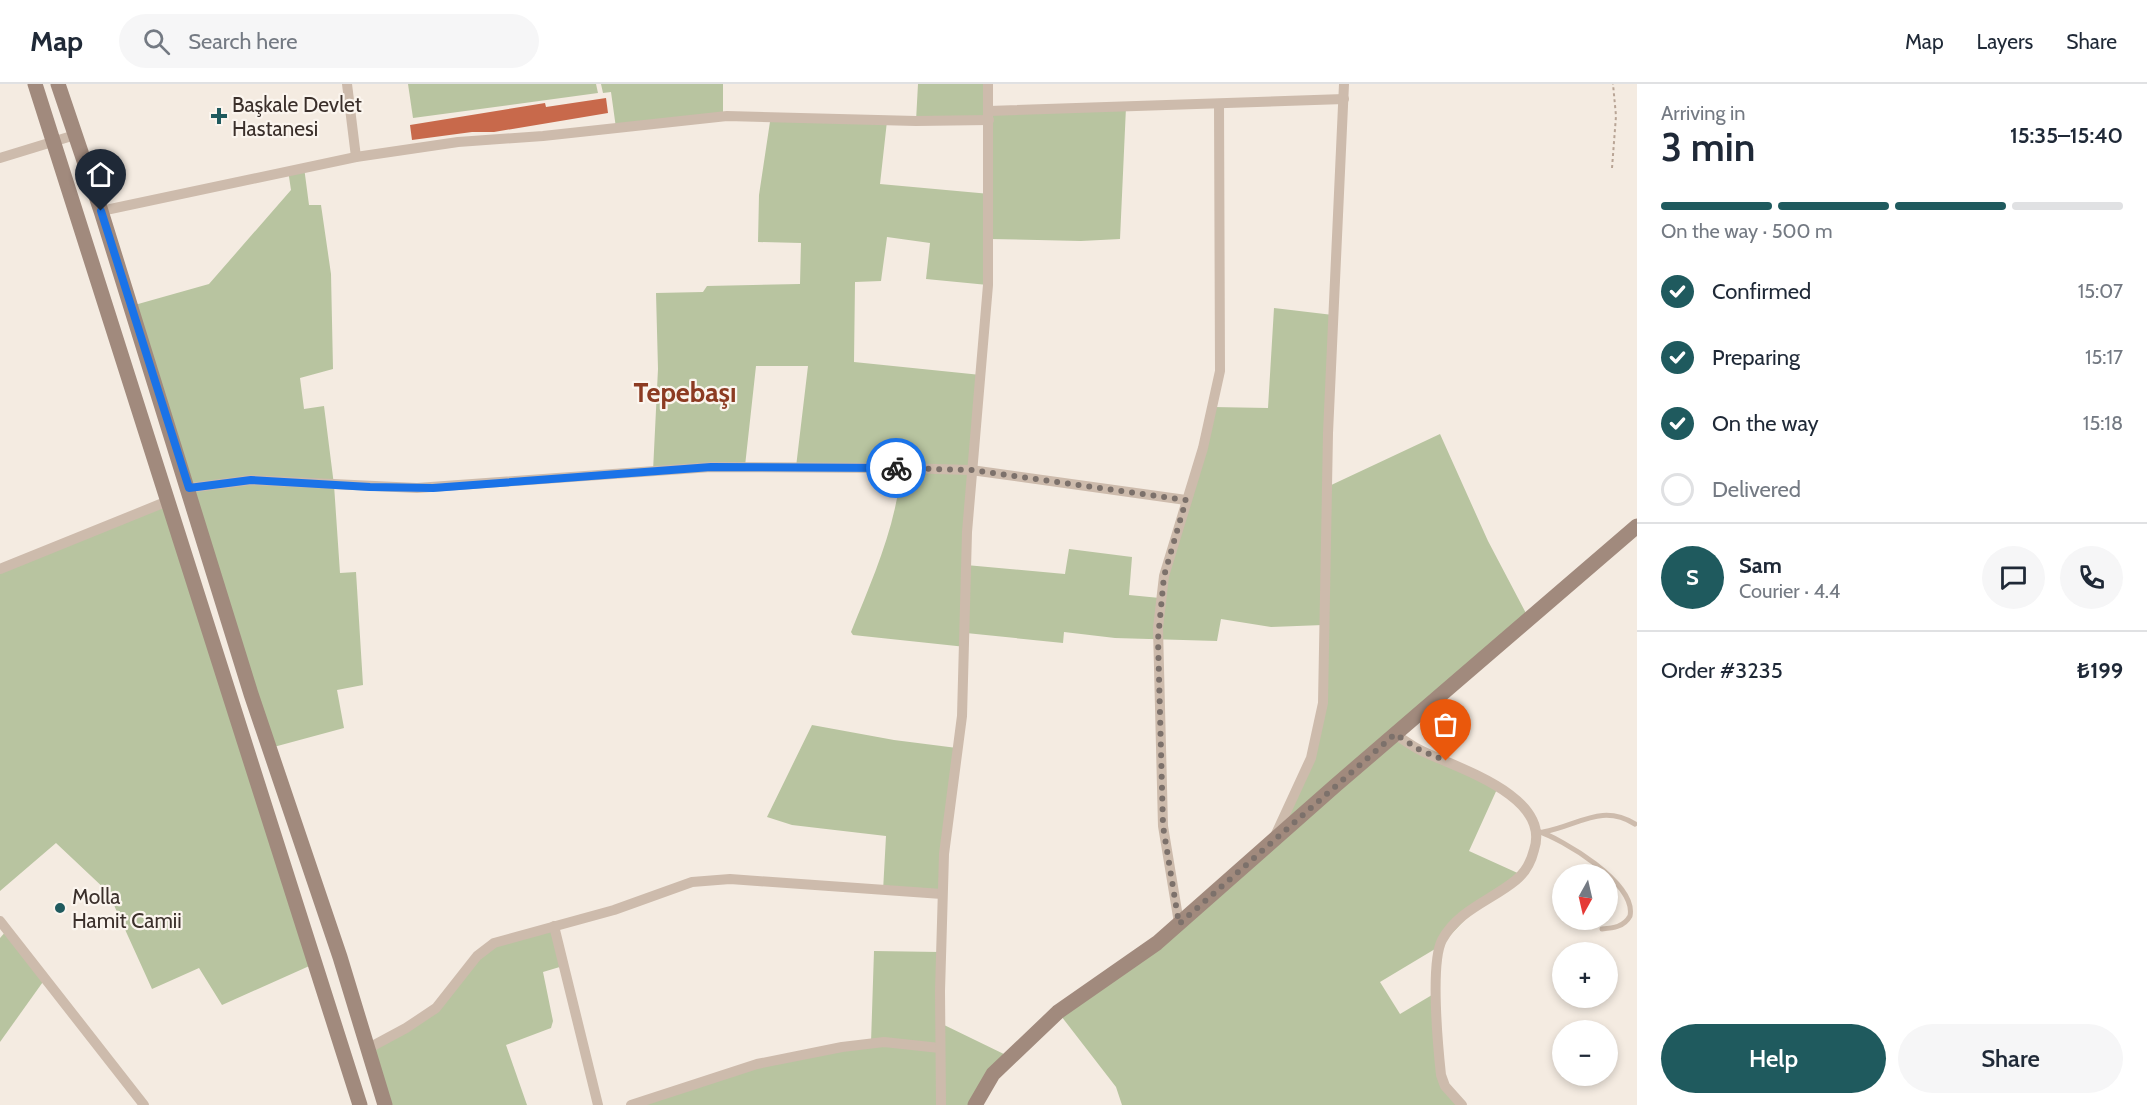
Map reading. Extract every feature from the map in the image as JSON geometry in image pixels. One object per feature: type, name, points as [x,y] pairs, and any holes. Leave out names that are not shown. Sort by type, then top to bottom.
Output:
[{"type":"main road","points":[[35,84],[168,501],[228,698],[316,963],[360,1105]]},
{"type":"main road","points":[[58,84],[189,488],[251,694],[385,1105]]},
{"type":"main road","points":[[975,1105],[993,1074],[1050,1019],[1130,963],[1179,924],[1637,526]]},
{"type":"street","points":[[347,84],[356,157]]},
{"type":"street","points":[[941,1105],[942,894],[947,816],[965,679],[965,582],[971,470],[988,285],[988,84]]},
{"type":"street","points":[[1272,841],[1311,758],[1323,703],[1328,433],[1344,84]]},
{"type":"street","points":[[101,211],[356,157],[458,142],[543,136],[727,116],[771,115],[916,122],[989,115],[1344,99]]},
{"type":"street","points":[[1179,924],[1163,826],[1158,639],[1164,576],[1210,419],[1221,350],[1217,270],[1219,104]]},
{"type":"street","points":[[0,158],[75,135]]},
{"type":"street","points":[[189,488],[251,480],[370,487],[465,486],[745,466],[971,470],[1186,500]]},
{"type":"street","points":[[0,569],[168,501]]},
{"type":"street","points":[[1395,734],[1420,750],[1492,782],[1532,817],[1539,831],[1533,855],[1522,874],[1460,918],[1449,930],[1440,946],[1437,985],[1442,1075],[1445,1086],[1462,1105]]},
{"type":"street","points":[[367,1048],[406,1029],[436,1008],[477,956],[494,943],[614,910],[692,882],[714,879],[942,894]]},
{"type":"street","points":[[0,921],[144,1105]]},
{"type":"street","points":[[554,926],[598,1105]]},
{"type":"street","points":[[631,1105],[757,1064],[842,1047],[884,1042],[940,1048]]},
{"type":"lane","points":[[1539,831],[1607,814],[1623,816],[1635,824]]},
{"type":"lane","points":[[1539,831],[1560,840],[1597,864]]},
{"type":"lane","points":[[1618,881],[1624,887],[1631,902],[1630,915],[1618,926]]},
{"type":"path","points":[[1612,168],[1617,116],[1613,84]]},
{"type":"green space","points":[[408,84],[596,84],[598,93],[413,118]]},
{"type":"green space","points":[[601,84],[723,84],[723,116],[616,128],[611,92],[603,93]]},
{"type":"green space","points":[[918,84],[988,84],[989,110],[1126,107],[1120,239],[1081,241],[990,239],[988,285],[926,279],[930,243],[887,237],[881,281],[855,282],[854,362],[981,375],[966,565],[1065,574],[1069,549],[1132,557],[1129,595],[1160,598],[1213,407],[1268,408],[1274,308],[1333,315],[1327,487],[1440,434],[1488,541],[1529,619],[1395,734],[1498,787],[1469,851],[1522,875],[1480,904],[1440,946],[1380,982],[1400,1014],[1437,992],[1441,1075],[1462,1105],[1122,1105],[1116,1087],[1058,1012],[1094,987],[1272,841],[1319,732],[1323,625],[1271,627],[1221,619],[1217,641],[1115,638],[1064,632],[1063,643],[966,633],[966,647],[853,635],[851,632],[889,531],[899,489],[901,468],[796,467],[808,366],[756,366],[745,466],[653,471],[658,369],[656,293],[703,292],[707,286],[800,284],[801,243],[758,242],[759,195],[771,115],[887,121],[880,184],[990,194],[989,120],[916,121]]},
{"type":"green space","points":[[304,167],[309,205],[321,205],[331,274],[333,369],[300,378],[304,409],[324,406],[334,485],[340,573],[356,572],[363,685],[337,690],[344,728],[270,748],[131,306],[209,284],[291,190],[288,170]]},
{"type":"green space","points":[[168,501],[316,963],[222,1005],[199,968],[152,989],[108,892],[56,843],[0,891],[0,569]]},
{"type":"green space","points":[[812,725],[894,740],[957,748],[942,894],[883,891],[886,836],[792,825],[767,817]]},
{"type":"green space","points":[[554,926],[563,966],[543,972],[553,1021],[551,1028],[506,1045],[527,1105],[385,1105],[367,1049],[425,1016],[485,949]]},
{"type":"green space","points":[[7,930],[45,979],[0,1042],[0,938]]},
{"type":"green space","points":[[874,951],[940,952],[940,1023],[1010,1057],[975,1105],[631,1105],[720,1075],[871,1043]]},
{"type":"building","points":[[606,98],[608,113],[494,132],[472,132],[412,140],[410,125],[545,103],[546,107]]},
{"type":"way so far","points":[[896,468],[971,470],[1186,500],[1164,576],[1158,639],[1163,826],[1179,924],[1395,734],[1420,750],[1446,761]]},
{"type":"place","name":"Başkale Devlet Hastanesi","points":[[219,116]]},
{"type":"place","name":"Molla Hamit Camii","points":[[60,908]]},
{"type":"district","name":"Tepebaşı","points":[[685,392]]},
{"type":"route","points":[[101,211],[189,488],[251,480],[433,488],[711,467],[896,468]]}]
